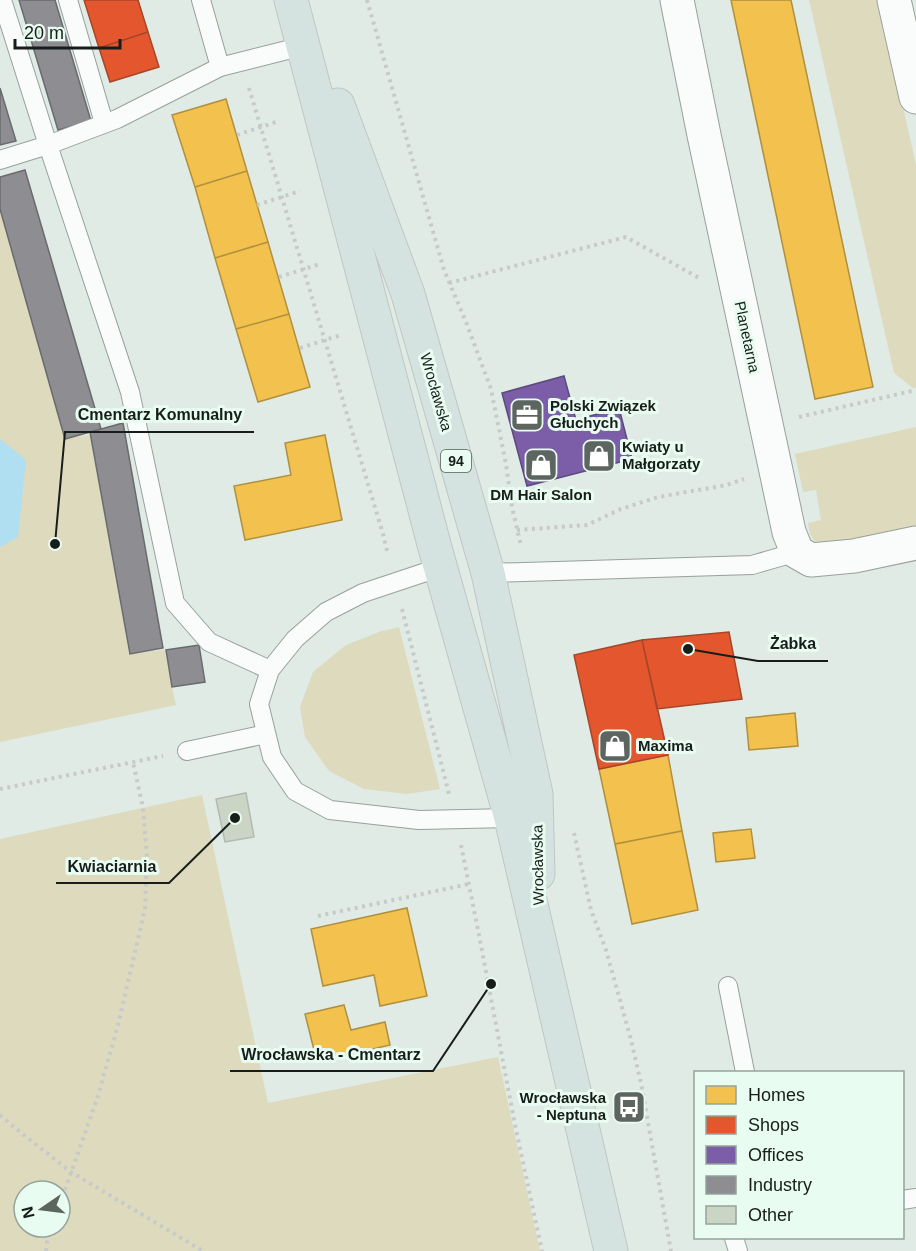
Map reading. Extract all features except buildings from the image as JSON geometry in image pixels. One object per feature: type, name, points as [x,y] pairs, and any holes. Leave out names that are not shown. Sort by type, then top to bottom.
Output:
[{"type":"main road","name":"Wrocławska","points":[[291,0],[441,567],[511,818],[611,1251]]},
{"type":"main road","name":"Wrocławska","points":[[299,0],[408,294],[488,573],[536,794],[539,939]]},
{"type":"street","name":"Planetarna","points":[[676,0],[789,532],[797,552]]},
{"type":"street","points":[[894,0],[916,97]]},
{"type":"street","points":[[797,552],[811,560],[855,556],[916,543]]},
{"type":"lane","points":[[3,0],[48,145],[130,392],[175,603],[209,642],[270,670]]},
{"type":"lane","points":[[68,0],[104,123]]},
{"type":"lane","points":[[201,0],[220,67]]},
{"type":"lane","points":[[0,160],[48,145],[117,118],[220,67],[303,46]]},
{"type":"lane","points":[[488,573],[752,565],[797,552]]},
{"type":"lane","points":[[441,567],[363,593],[326,612],[295,639],[270,670],[260,704],[272,757],[295,791],[330,810],[419,820],[511,818]]},
{"type":"lane","points":[[187,752],[266,734]]},
{"type":"lane","points":[[728,986],[745,1071]]},
{"type":"path","points":[[248,60],[248,84],[383,534],[455,820],[514,1125],[542,1251]]},
{"type":"path","points":[[237,135],[279,121]]},
{"type":"path","points":[[257,205],[300,191]]},
{"type":"path","points":[[449,282],[626,237],[739,300]]},
{"type":"path","points":[[279,277],[320,264]]},
{"type":"path","points":[[300,348],[341,335]]},
{"type":"path","points":[[766,424],[916,390]]},
{"type":"path","points":[[517,530],[587,525],[630,506],[658,497],[728,485],[775,466]]},
{"type":"path","points":[[0,789],[187,752]]},
{"type":"path","points":[[69,1179],[100,1089],[118,1025],[145,909],[147,858],[143,808],[133,762]]},
{"type":"path","points":[[318,916],[469,884]]},
{"type":"path","points":[[0,1115],[71,1172],[203,1251]]},
{"type":"shaded area","points":[[809,0],[879,0],[916,165],[916,388],[894,373]]},
{"type":"shaded area","points":[[0,193],[69,438],[90,435],[129,653],[166,650],[176,705],[0,742]]},
{"type":"shaded area","points":[[916,427],[916,534],[818,547],[810,534],[808,523],[821,520],[816,490],[803,492],[795,454]]},
{"type":"shaded area","points":[[399,627],[440,789],[407,794],[364,789],[329,771],[305,737],[300,707],[313,672],[346,645]]},
{"type":"shaded area","points":[[202,795],[268,1103],[498,1057],[540,1251],[0,1251],[0,839]]},
{"type":"water","points":[[0,439],[26,460],[18,537],[0,547]]},
{"type":"place","name":"Polski Związek Głuchych","points":[[527,415]]},
{"type":"place","name":"Kwiaty u Małgorzaty","points":[[599,456]]},
{"type":"place","name":"DM Hair Salon","points":[[541,465]]},
{"type":"place","name":"Cmentarz Komunalny","points":[[55,544]]},
{"type":"place","name":"Żabka","points":[[688,649]]},
{"type":"place","name":"Maxima","points":[[615,746]]},
{"type":"place","name":"Kwiaciarnia","points":[[235,818]]},
{"type":"place","name":"Wrocławska - Cmentarz","points":[[491,984]]},
{"type":"place","name":"Wrocławska - Neptuna","points":[[629,1107]]}]
